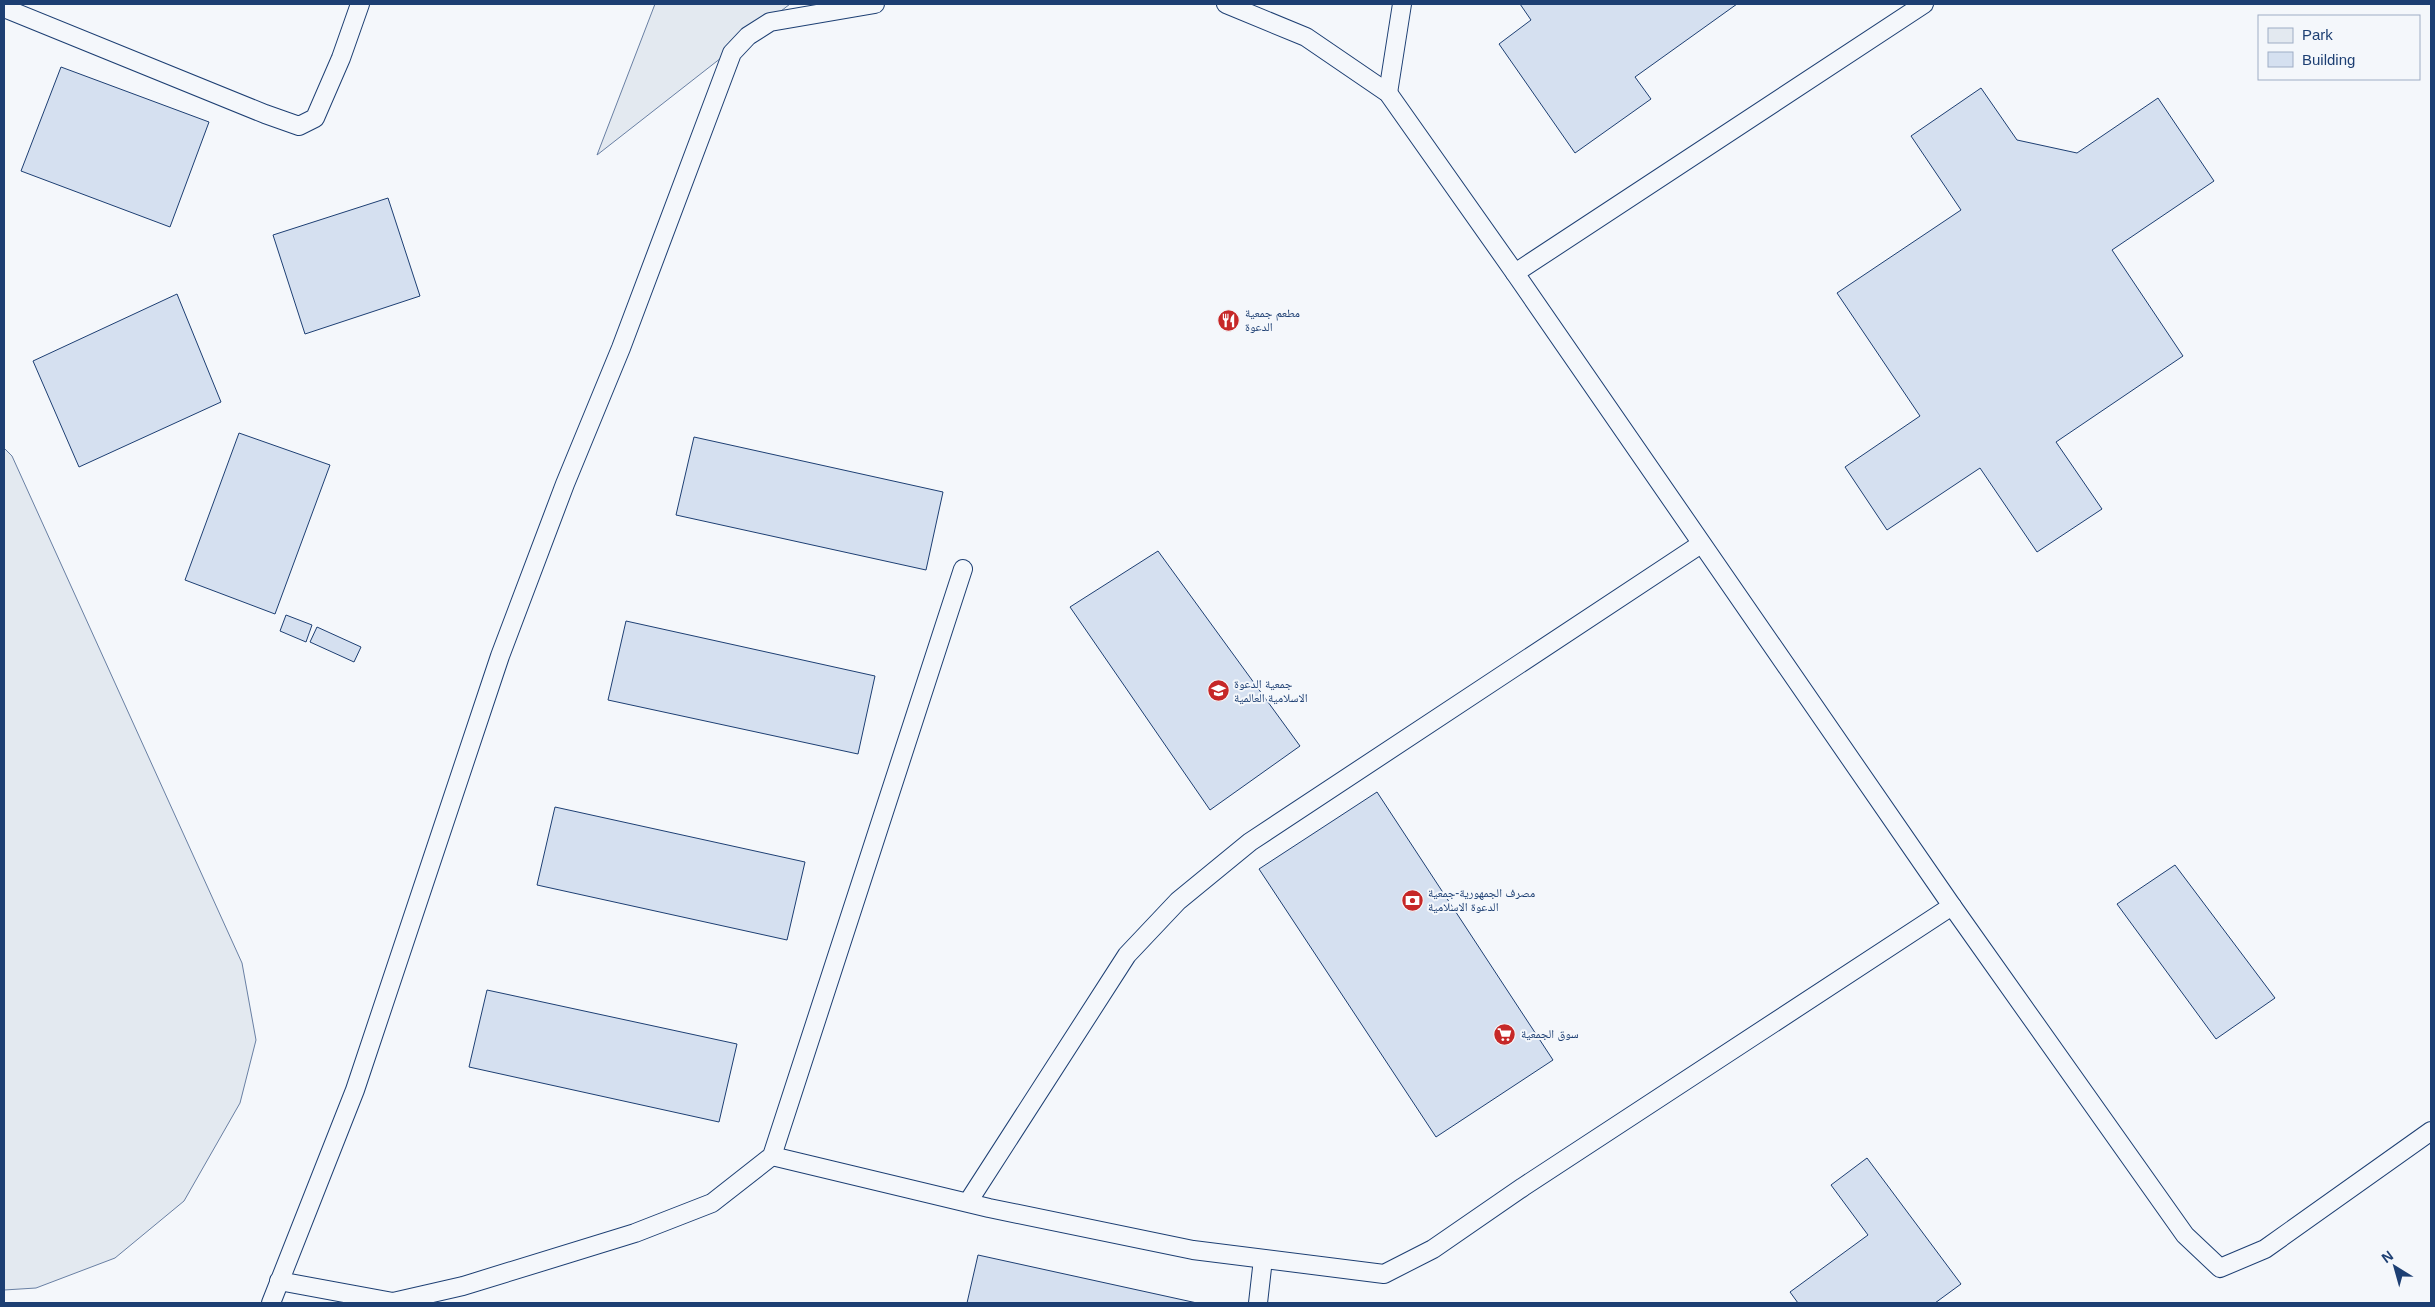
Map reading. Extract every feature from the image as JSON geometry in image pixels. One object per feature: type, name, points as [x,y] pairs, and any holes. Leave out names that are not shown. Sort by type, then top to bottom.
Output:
[{"type":"lane","points":[[4,8],[299,126],[315,118],[341,58],[360,4]]},
{"type":"lane","points":[[271,1303],[355,1090],[500,656],[565,484],[621,348],[732,52],[748,36],[770,22],[875,4]]},
{"type":"lane","points":[[1226,4],[1306,37],[1388,94],[1515,273],[1952,906],[2185,1235],[2220,1268],[2265,1249],[2431,1131]]},
{"type":"lane","points":[[1388,94],[1402,4]]},
{"type":"lane","points":[[1515,273],[1924,4]]},
{"type":"lane","points":[[968,1202],[1127,955],[1178,902],[1250,842],[1701,544]]},
{"type":"lane","points":[[279,1281],[393,1302],[463,1286],[635,1233],[712,1203],[772,1156],[963,569]]},
{"type":"lane","points":[[772,1156],[968,1202],[1193,1250],[1384,1274],[1433,1249],[1523,1187],[1952,906]]},
{"type":"lane","points":[[1258,1303],[1263,1259]]},
{"type":"green space","points":[[655,4],[790,4],[597,155]]},
{"type":"green space","points":[[4,448],[12,456],[242,963],[256,1040],[240,1103],[184,1201],[115,1258],[36,1288],[4,1290]]},
{"type":"building","points":[[1520,4],[1737,4],[1635,77],[1651,99],[1575,153],[1499,44],[1531,20]]},
{"type":"building","points":[[61,67],[209,122],[170,227],[21,171]]},
{"type":"building","points":[[1981,88],[2017,140],[2077,153],[2158,98],[2214,181],[2112,250],[2183,356],[2056,442],[2102,509],[2037,552],[1980,468],[1887,530],[1845,467],[1920,416],[1837,293],[1961,210],[1911,136]]},
{"type":"building","points":[[388,198],[420,296],[305,334],[273,235]]},
{"type":"building","points":[[177,294],[221,402],[79,467],[33,361]]},
{"type":"building","points":[[239,433],[330,465],[275,614],[185,580]]},
{"type":"building","points":[[694,437],[943,492],[926,570],[676,515]]},
{"type":"building","points":[[1158,551],[1300,746],[1210,810],[1070,607]]},
{"type":"building","points":[[286,615],[312,625],[306,642],[280,631]]},
{"type":"building","points":[[626,621],[875,676],[858,754],[608,700]]},
{"type":"building","points":[[317,627],[361,647],[354,662],[310,642]]},
{"type":"building","points":[[1377,792],[1553,1060],[1436,1137],[1259,869]]},
{"type":"building","points":[[555,807],[805,862],[787,940],[537,885]]},
{"type":"building","points":[[2175,865],[2275,998],[2216,1039],[2117,904]]},
{"type":"building","points":[[487,990],[737,1044],[719,1122],[469,1067]]},
{"type":"building","points":[[1867,1158],[1961,1284],[1935,1303],[1798,1303],[1790,1292],[1868,1235],[1831,1185]]},
{"type":"building","points":[[978,1255],[1197,1303],[967,1303]]},
{"type":"place","name":"مطعم جمعية الدعوة","points":[[1229,320]]},
{"type":"place","name":"جمعية الدعوة الاسلامية العالمية","points":[[1218,691]]},
{"type":"place","name":"مصرف الجمهورية-جمعية الدعوة الاسلامية","points":[[1412,900]]},
{"type":"place","name":"سوق الجمعية","points":[[1505,1034]]}]
